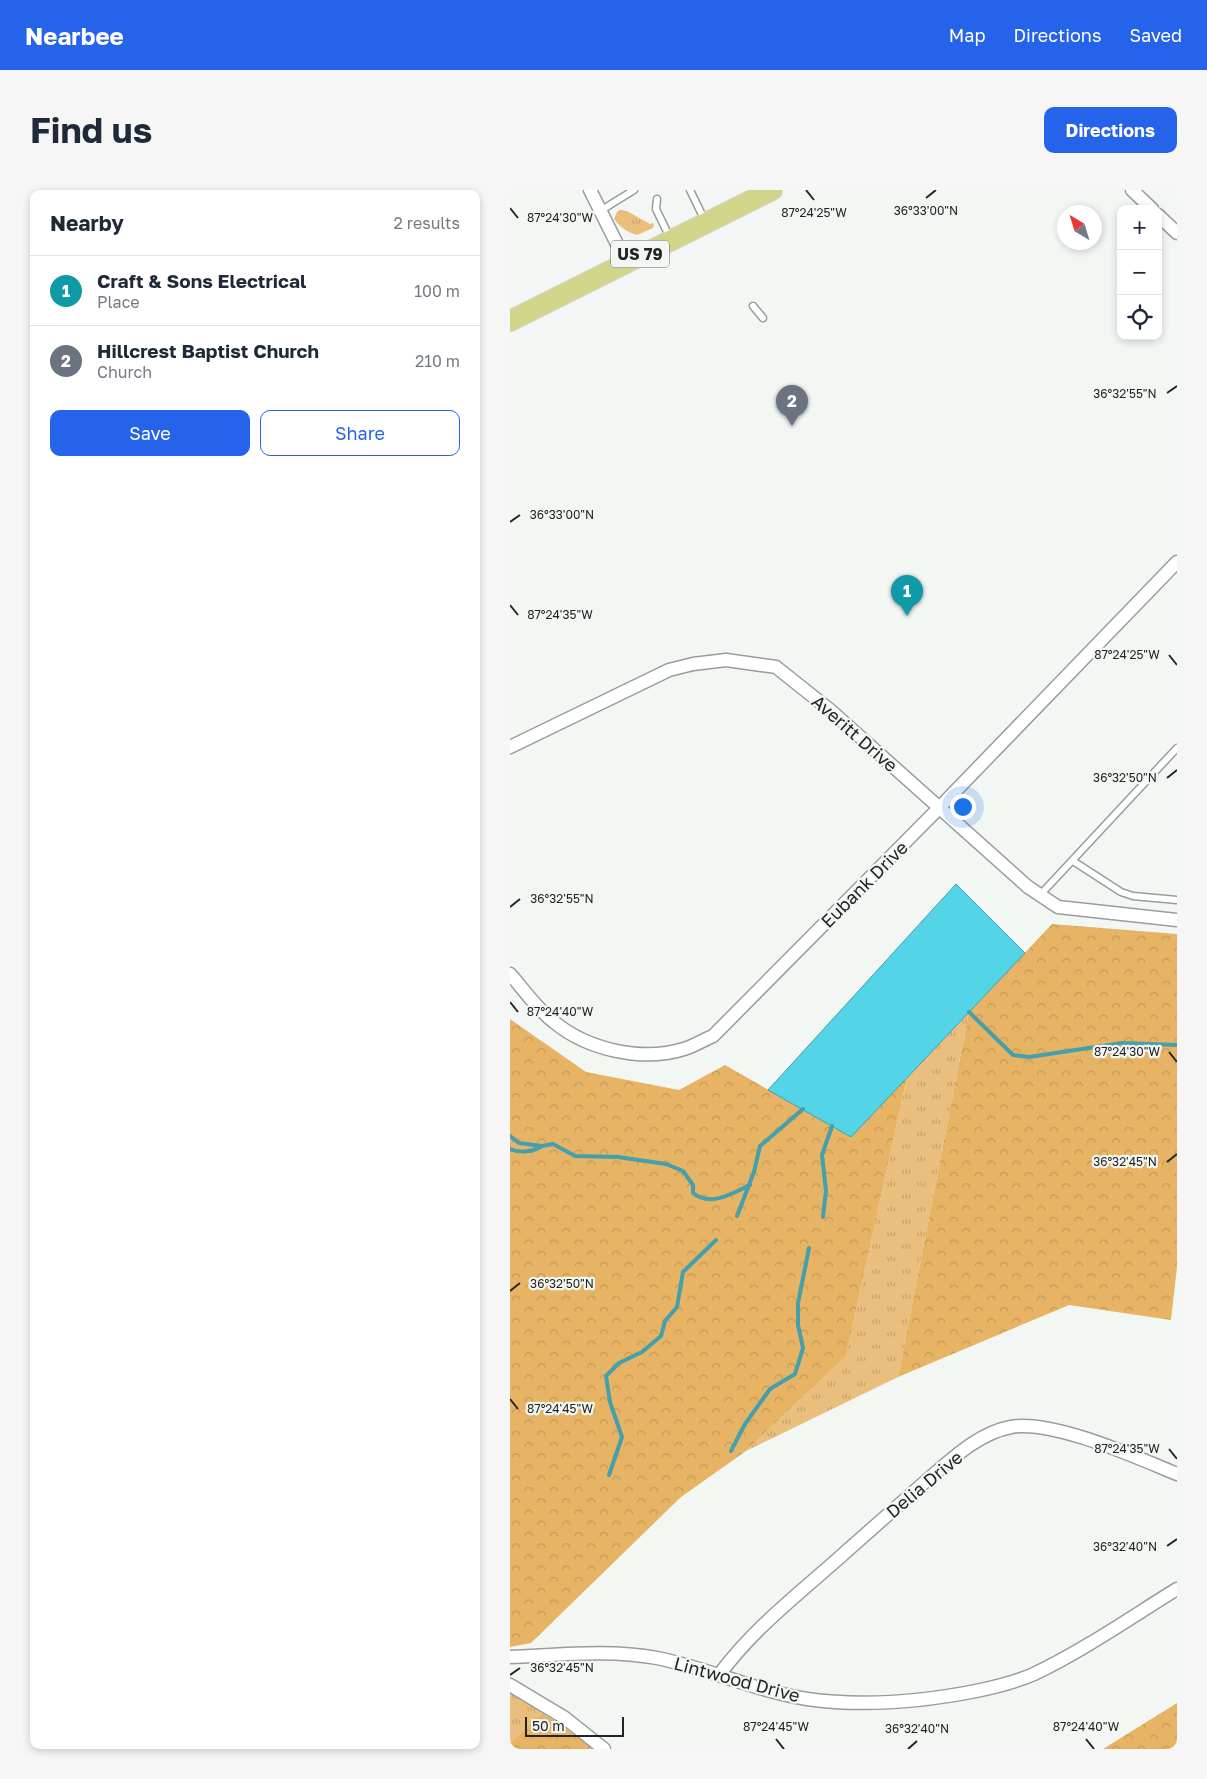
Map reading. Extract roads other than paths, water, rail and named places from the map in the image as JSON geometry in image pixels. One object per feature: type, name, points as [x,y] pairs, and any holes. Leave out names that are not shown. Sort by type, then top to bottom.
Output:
[{"type":"main road","name":"US 79","points":[[510,321],[772,190]]},
{"type":"street","points":[[590,190],[626,262]]},
{"type":"street","points":[[1132,190],[1148,205]]},
{"type":"street","points":[[1162,219],[1177,233]]},
{"type":"street","name":"Eubank Drive","points":[[510,974],[553,1022],[576,1038],[616,1051],[649,1055],[684,1049],[713,1036],[940,807],[1177,562]]},
{"type":"street","name":"Averitt Drive","points":[[510,747],[669,670],[693,664],[726,660],[776,667],[830,710],[1028,887],[1058,908],[1177,920]]},
{"type":"street","name":"Delia Drive","points":[[719,1675],[733,1656],[759,1630],[900,1503],[960,1453],[998,1430],[1012,1426],[1052,1429],[1133,1456],[1177,1474]]},
{"type":"street","name":"Lintwood Drive","points":[[510,1657],[620,1653],[674,1662],[753,1687],[807,1699],[856,1702],[910,1702],[998,1686],[1032,1674],[1070,1655],[1177,1589]]},
{"type":"street","points":[[510,1685],[565,1718],[604,1749]]},
{"type":"lane","points":[[600,211],[634,190]]},
{"type":"lane","points":[[690,190],[706,222]]},
{"type":"lane","points":[[657,199],[656,210],[671,240]]},
{"type":"lane","points":[[753,306],[763,318]]},
{"type":"lane","points":[[1040,896],[1177,748]]},
{"type":"lane","points":[[1073,861],[1121,892],[1133,896],[1177,900]]},
{"type":"water","points":[[956,884],[1025,953],[851,1137],[768,1090]]},
{"type":"waterway","points":[[969,1012],[1013,1055],[1029,1057],[1122,1043],[1177,1045]]},
{"type":"waterway","points":[[737,1216],[754,1172],[760,1146],[803,1109]]},
{"type":"waterway","points":[[823,1217],[826,1191],[822,1155],[832,1126]]},
{"type":"waterway","points":[[510,1136],[519,1143],[542,1146],[553,1144],[575,1156],[618,1157],[666,1164],[683,1171],[693,1185],[693,1193],[707,1199],[721,1198],[750,1185]]},
{"type":"waterway","points":[[510,1149],[526,1151],[535,1150],[542,1146]]},
{"type":"waterway","points":[[609,1475],[622,1437],[610,1402],[606,1376],[619,1363],[642,1352],[661,1336],[665,1321],[677,1307],[683,1272],[716,1240]]},
{"type":"waterway","points":[[731,1451],[745,1424],[770,1389],[795,1374],[803,1348],[798,1325],[798,1303],[809,1248]]},
{"type":"place","name":"Hillcrest Baptist Church","points":[[792,426]]},
{"type":"place","name":"Craft & Sons Electrical","points":[[907,616]]}]
